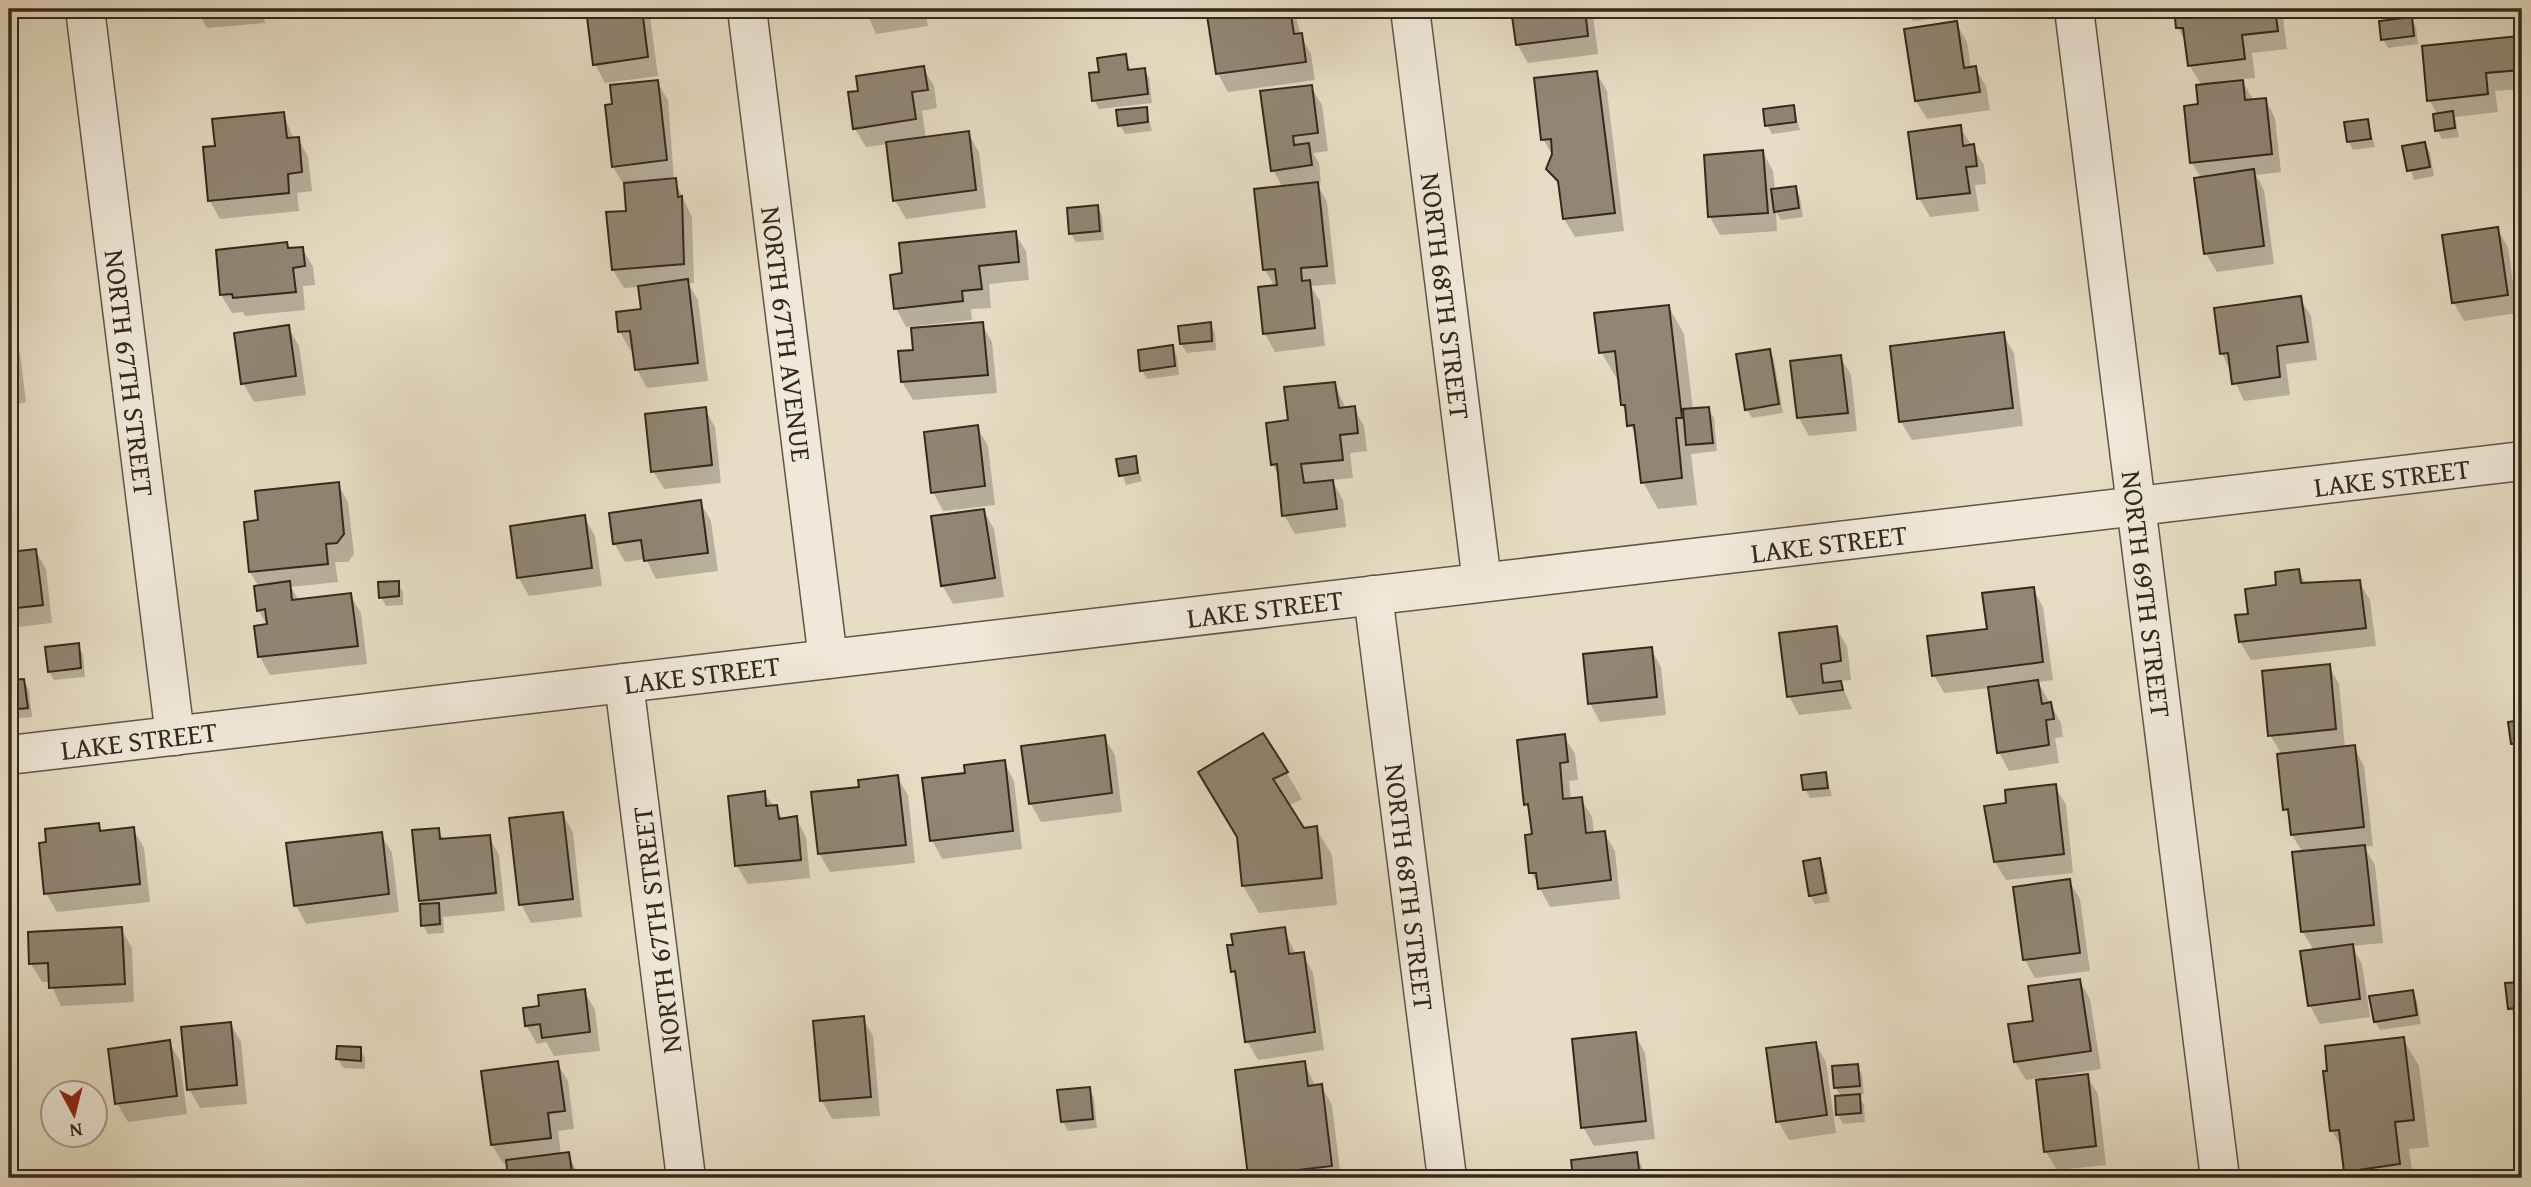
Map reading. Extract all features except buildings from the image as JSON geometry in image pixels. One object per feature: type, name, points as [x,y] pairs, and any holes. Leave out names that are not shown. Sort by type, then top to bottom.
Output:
[{"type":"street","name":"NORTH 67TH STREET","points":[[85,9],[175,736]]},
{"type":"street","name":"NORTH 67TH AVENUE","points":[[747,9],[828,659]]},
{"type":"street","name":"NORTH 68TH STREET","points":[[1410,9],[1482,582]]},
{"type":"street","name":"NORTH 69TH STREET","points":[[2074,9],[2220,1178]]},
{"type":"street","name":"LAKE STREET","points":[[9,755],[2522,461]]},
{"type":"street","name":"NORTH 68TH STREET","points":[[1373,595],[1447,1178]]},
{"type":"street","name":"NORTH 67TH STREET","points":[[624,682],[686,1178]]}]
